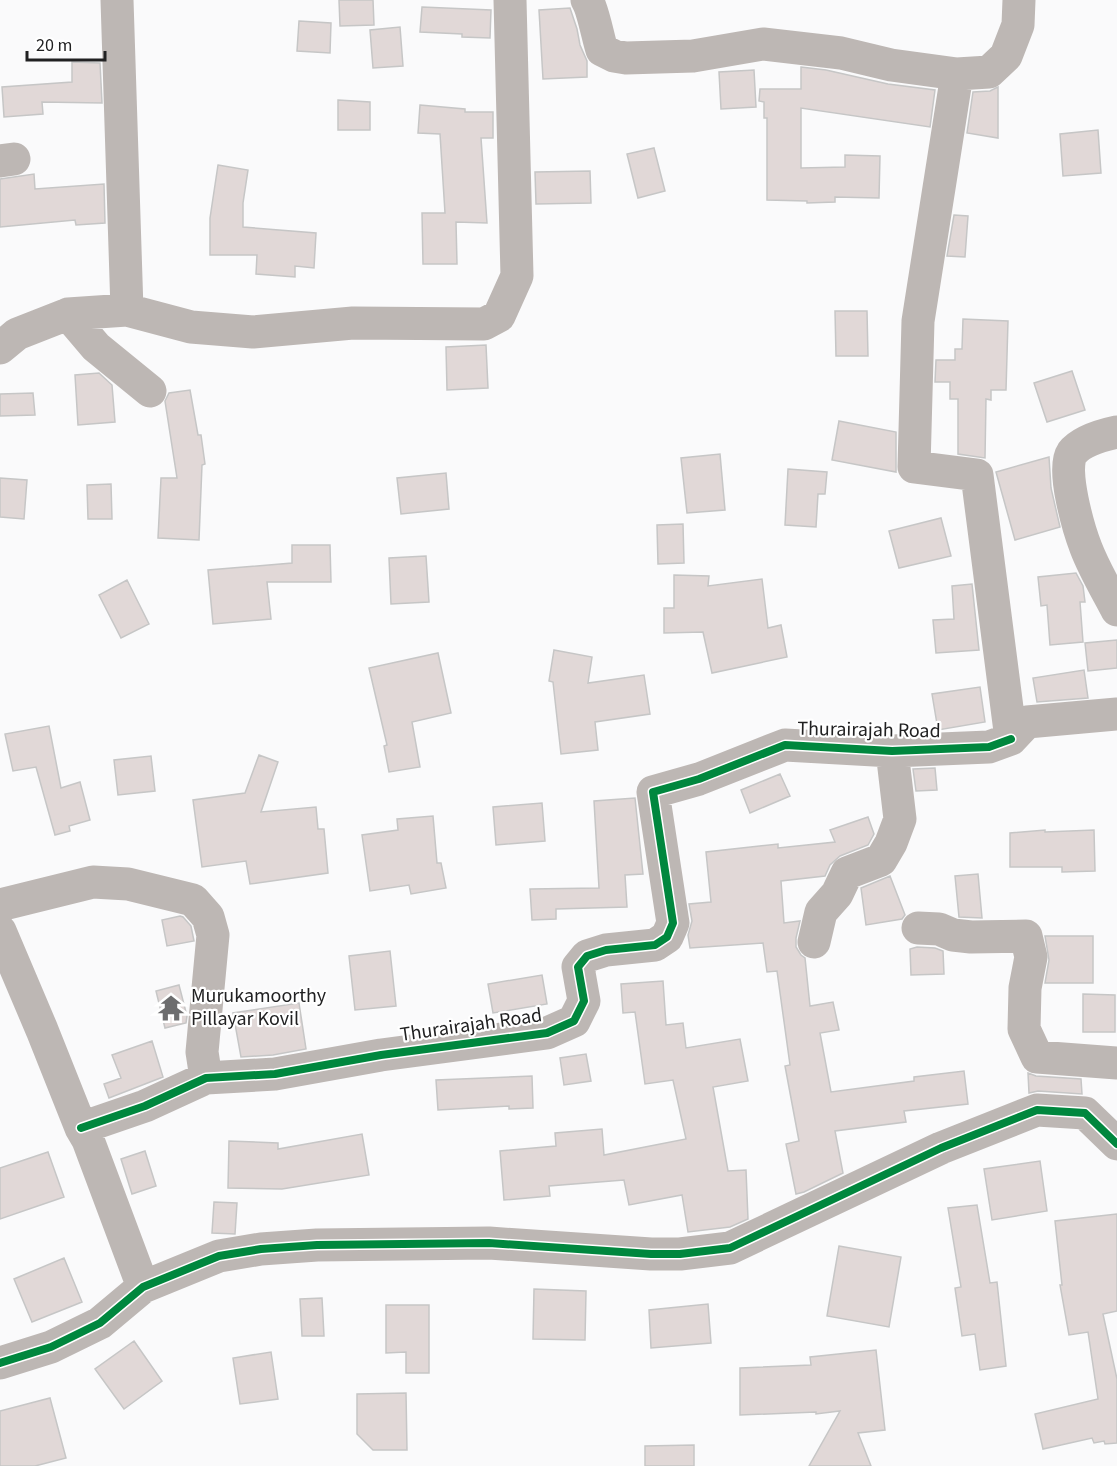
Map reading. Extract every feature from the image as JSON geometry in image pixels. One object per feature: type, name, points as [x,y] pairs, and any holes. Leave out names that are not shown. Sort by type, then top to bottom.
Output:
[{"type":"street","points":[[117,0],[127,310]]},
{"type":"street","points":[[0,348],[18,334],[68,314],[127,310],[191,327],[253,332],[353,323],[484,324],[499,316],[518,276],[510,0]]},
{"type":"street","points":[[587,0],[602,50],[614,56],[626,58],[693,56],[763,44],[841,53],[891,64],[957,74],[988,72],[1006,56],[1018,25],[1019,0]]},
{"type":"street","points":[[957,74],[918,321],[914,467],[977,475],[1011,739]]},
{"type":"street","points":[[68,314],[96,347],[150,391]]},
{"type":"street","points":[[1117,432],[1079,446],[1070,455],[1068,468],[1074,508],[1085,547],[1117,610]]},
{"type":"street","points":[[1011,739],[1027,722],[1117,714]]},
{"type":"street","name":"Thurairajah Road","points":[[206,1078],[275,1074],[381,1055],[548,1033],[574,1021],[584,1001],[578,967],[587,956],[606,950],[656,945],[667,937],[673,923],[653,792],[699,780],[785,745],[892,751],[989,747],[1011,739]]},
{"type":"street","points":[[814,942],[821,912],[837,894],[847,873],[881,860],[891,843],[900,819],[892,751]]},
{"type":"street","points":[[0,905],[93,882],[128,884],[193,900],[208,917],[213,935],[202,1052],[206,1078],[145,1106],[81,1128]]},
{"type":"street","points":[[918,928],[939,929],[953,935],[971,937],[1026,936],[1031,957],[1025,988],[1024,1029],[1037,1057],[1117,1063]]},
{"type":"street","points":[[0,932],[95,1159],[143,1287]]},
{"type":"street","points":[[0,1363],[51,1347],[100,1323],[143,1287],[219,1256],[261,1249],[316,1245],[489,1243],[651,1254],[691,1253],[730,1248],[941,1148],[1037,1110],[1085,1113],[1117,1144]]},
{"type":"building","points":[[339,0],[373,0],[374,25],[340,26]]},
{"type":"building","points":[[422,7],[491,10],[490,38],[420,32]]},
{"type":"building","points":[[570,8],[587,61],[587,77],[543,79],[539,10]]},
{"type":"building","points":[[299,21],[331,23],[330,53],[297,51]]},
{"type":"building","points":[[400,27],[403,66],[373,68],[370,30]]},
{"type":"building","points":[[72,62],[100,63],[102,103],[42,102],[43,114],[4,117],[2,87],[72,82]]},
{"type":"building","points":[[801,67],[826,70],[888,84],[935,90],[930,127],[801,108],[801,168],[845,167],[845,155],[880,156],[879,198],[835,197],[835,202],[807,203],[807,201],[767,200],[767,118],[764,118],[764,102],[759,101],[760,89],[801,89]]},
{"type":"building","points":[[754,70],[756,107],[721,109],[719,72]]},
{"type":"building","points":[[998,87],[998,138],[967,133],[973,92],[990,91]]},
{"type":"building","points":[[338,100],[370,102],[370,130],[338,130]]},
{"type":"building","points":[[420,105],[465,109],[465,112],[493,112],[493,138],[481,138],[487,223],[456,222],[457,264],[423,264],[422,213],[445,213],[440,134],[418,133]]},
{"type":"building","points":[[1098,130],[1101,173],[1063,176],[1060,134]]},
{"type":"building","points":[[654,148],[665,191],[638,198],[627,154]]},
{"type":"building","points":[[218,165],[248,170],[243,203],[243,227],[316,233],[314,268],[295,266],[295,277],[256,274],[257,255],[210,255],[210,218]]},
{"type":"building","points":[[590,171],[591,203],[536,204],[535,172]]},
{"type":"building","points":[[34,174],[35,189],[104,184],[105,223],[76,225],[75,220],[0,227],[0,179]]},
{"type":"building","points":[[954,215],[968,216],[965,257],[947,256]]},
{"type":"building","points":[[835,311],[867,311],[868,356],[836,356]]},
{"type":"building","points":[[963,319],[1008,321],[1006,390],[991,390],[991,400],[986,399],[985,458],[958,454],[958,399],[950,399],[950,382],[935,382],[936,360],[955,360],[955,349],[962,349]]},
{"type":"building","points":[[486,345],[488,388],[447,390],[446,347]]},
{"type":"building","points":[[1072,371],[1085,410],[1047,422],[1034,383]]},
{"type":"building","points":[[99,373],[112,385],[115,422],[78,425],[75,375]]},
{"type":"building","points":[[190,390],[198,435],[201,435],[205,464],[202,465],[199,540],[158,538],[161,478],[177,478],[165,401],[169,393]]},
{"type":"building","points":[[33,393],[35,415],[0,416],[0,394]]},
{"type":"building","points":[[839,421],[896,432],[896,472],[832,460]]},
{"type":"building","points":[[720,454],[725,510],[687,513],[681,458]]},
{"type":"building","points":[[1049,457],[1051,488],[1060,527],[1015,540],[996,472]]},
{"type":"building","points":[[788,469],[827,472],[825,494],[818,494],[816,527],[785,525]]},
{"type":"building","points":[[446,473],[449,509],[401,514],[397,478]]},
{"type":"building","points":[[0,478],[27,480],[24,519],[0,517]]},
{"type":"building","points":[[111,484],[112,519],[88,519],[87,485]]},
{"type":"building","points":[[941,518],[951,556],[899,568],[889,531]]},
{"type":"building","points":[[683,524],[684,563],[658,564],[657,525]]},
{"type":"building","points":[[292,545],[330,545],[331,582],[267,582],[271,619],[213,624],[208,570],[292,563]]},
{"type":"building","points":[[426,556],[429,602],[391,604],[389,558]]},
{"type":"building","points":[[1076,573],[1083,586],[1085,602],[1080,602],[1083,642],[1050,645],[1047,605],[1041,606],[1038,577]]},
{"type":"building","points":[[674,575],[709,576],[708,586],[762,579],[768,628],[781,625],[787,657],[712,673],[703,632],[664,633],[664,608],[674,608]]},
{"type":"building","points":[[127,580],[149,624],[121,638],[99,595]]},
{"type":"building","points":[[972,584],[979,650],[936,653],[933,620],[954,619],[952,586]]},
{"type":"building","points":[[1117,640],[1117,668],[1088,671],[1085,643]]},
{"type":"building","points":[[554,650],[592,657],[588,683],[644,675],[650,714],[595,722],[598,750],[561,754],[553,682],[549,681]]},
{"type":"building","points":[[438,653],[451,713],[412,722],[420,767],[389,772],[384,746],[387,745],[369,668]]},
{"type":"building","points":[[1084,670],[1088,698],[1037,702],[1033,678]]},
{"type":"building","points":[[980,687],[985,722],[938,730],[932,694]]},
{"type":"building","points":[[49,726],[61,788],[80,782],[90,820],[69,826],[70,831],[55,835],[36,767],[13,771],[5,734]]},
{"type":"building","points":[[259,755],[278,762],[261,812],[316,807],[318,829],[324,829],[328,873],[250,884],[246,861],[202,867],[193,800],[245,793]]},
{"type":"building","points":[[151,756],[155,791],[118,795],[114,760]]},
{"type":"building","points":[[935,768],[937,790],[916,791],[913,769]]},
{"type":"building","points":[[780,774],[790,796],[750,813],[741,790]]},
{"type":"building","points":[[635,798],[643,874],[625,875],[627,907],[556,909],[556,919],[532,920],[530,889],[599,888],[594,801]]},
{"type":"building","points":[[542,803],[545,841],[496,845],[493,807]]},
{"type":"building","points":[[433,816],[437,863],[441,863],[446,888],[411,894],[409,885],[370,891],[362,835],[398,830],[397,819]]},
{"type":"building","points":[[868,817],[874,834],[868,845],[840,856],[830,865],[825,876],[781,881],[784,923],[800,921],[796,947],[805,958],[810,1006],[833,1002],[839,1030],[820,1033],[831,1092],[914,1081],[914,1077],[964,1071],[968,1104],[904,1111],[906,1122],[835,1131],[843,1173],[796,1194],[786,1144],[799,1141],[785,1066],[790,1065],[777,971],[767,972],[763,943],[690,948],[688,935],[692,921],[689,904],[711,902],[706,852],[778,844],[778,848],[835,842],[830,830]]},
{"type":"building","points":[[1045,830],[1045,832],[1094,830],[1095,871],[1062,872],[1062,867],[1010,867],[1010,833]]},
{"type":"building","points":[[978,874],[982,918],[959,917],[955,876]]},
{"type":"building","points":[[890,876],[905,915],[902,919],[866,925],[861,888]]},
{"type":"building","points":[[180,916],[191,926],[194,941],[167,946],[162,920]]},
{"type":"building","points":[[1045,936],[1093,936],[1093,983],[1045,983],[1049,960]]},
{"type":"building","points":[[917,947],[943,951],[944,974],[911,975],[910,949]]},
{"type":"building","points":[[390,951],[396,1006],[355,1010],[349,956]]},
{"type":"building","points":[[542,975],[547,1004],[493,1013],[488,984]]},
{"type":"building","points":[[663,981],[666,1025],[683,1023],[686,1048],[740,1039],[748,1081],[713,1087],[728,1171],[746,1170],[748,1219],[730,1227],[688,1232],[682,1195],[629,1205],[624,1180],[549,1186],[550,1196],[504,1200],[500,1151],[556,1146],[555,1133],[602,1129],[604,1155],[686,1139],[673,1080],[645,1084],[635,1012],[623,1013],[621,984]]},
{"type":"building","points":[[179,985],[187,1016],[186,1023],[165,1028],[156,991]]},
{"type":"building","points":[[1083,994],[1115,995],[1115,1032],[1083,1032]]},
{"type":"building","points":[[299,1003],[306,1049],[273,1055],[241,1057],[233,1013]]},
{"type":"building","points":[[152,1041],[163,1077],[109,1098],[104,1084],[121,1078],[112,1055]]},
{"type":"building","points":[[586,1054],[591,1081],[564,1085],[560,1058]]},
{"type":"building","points":[[1028,1073],[1036,1076],[1081,1079],[1082,1094],[1038,1091],[1029,1093]]},
{"type":"building","points":[[532,1076],[533,1108],[509,1109],[509,1106],[438,1110],[436,1080]]},
{"type":"building","points":[[362,1134],[369,1175],[282,1189],[228,1188],[229,1141],[278,1143],[278,1149]]},
{"type":"building","points":[[145,1151],[156,1186],[132,1194],[121,1159]]},
{"type":"building","points":[[48,1152],[64,1197],[0,1219],[0,1168]]},
{"type":"building","points":[[1040,1161],[1047,1211],[992,1220],[984,1169]]},
{"type":"building","points":[[214,1202],[237,1203],[235,1234],[212,1233]]},
{"type":"building","points":[[977,1205],[990,1283],[997,1282],[1006,1366],[980,1370],[975,1334],[962,1336],[955,1288],[961,1287],[948,1208]]},
{"type":"building","points":[[1117,1214],[1117,1311],[1103,1314],[1117,1379],[1117,1443],[1105,1444],[1104,1441],[1094,1443],[1092,1438],[1043,1449],[1035,1414],[1098,1399],[1088,1332],[1069,1335],[1060,1285],[1062,1285],[1055,1221]]},
{"type":"building","points":[[839,1246],[901,1257],[889,1327],[827,1316]]},
{"type":"building","points":[[64,1258],[82,1302],[32,1322],[14,1279]]},
{"type":"building","points":[[534,1289],[586,1291],[585,1340],[533,1339]]},
{"type":"building","points":[[322,1298],[324,1336],[302,1336],[300,1299]]},
{"type":"building","points":[[708,1304],[711,1343],[651,1348],[649,1310]]},
{"type":"building","points":[[386,1305],[429,1305],[429,1373],[406,1373],[406,1352],[386,1353]]},
{"type":"building","points":[[134,1341],[162,1381],[124,1409],[95,1369]]},
{"type":"building","points":[[876,1350],[885,1430],[858,1433],[871,1466],[809,1466],[840,1411],[816,1414],[816,1412],[740,1415],[740,1368],[811,1365],[810,1357]]},
{"type":"building","points":[[271,1352],[278,1399],[240,1404],[233,1358]]},
{"type":"building","points":[[406,1393],[407,1450],[373,1450],[357,1434],[357,1394]]},
{"type":"building","points":[[50,1398],[66,1458],[35,1466],[0,1466],[0,1411]]},
{"type":"building","points":[[694,1445],[694,1466],[645,1466],[645,1446]]},
{"type":"cycle path","points":[[81,1128],[145,1106],[206,1078],[275,1074],[381,1055],[547,1033],[574,1021],[584,1001],[578,967],[587,956],[606,950],[655,945],[667,937],[673,923],[653,792],[699,779],[785,745],[892,751],[989,747],[1011,739]]},
{"type":"cycle path","points":[[0,1363],[51,1347],[100,1323],[143,1287],[219,1256],[261,1249],[317,1245],[489,1243],[651,1254],[680,1254],[730,1248],[941,1148],[1037,1110],[1085,1113],[1117,1144]]},
{"type":"place","name":"Murukamoorthy Pillayar Kovil","points":[[171,1008]]}]
